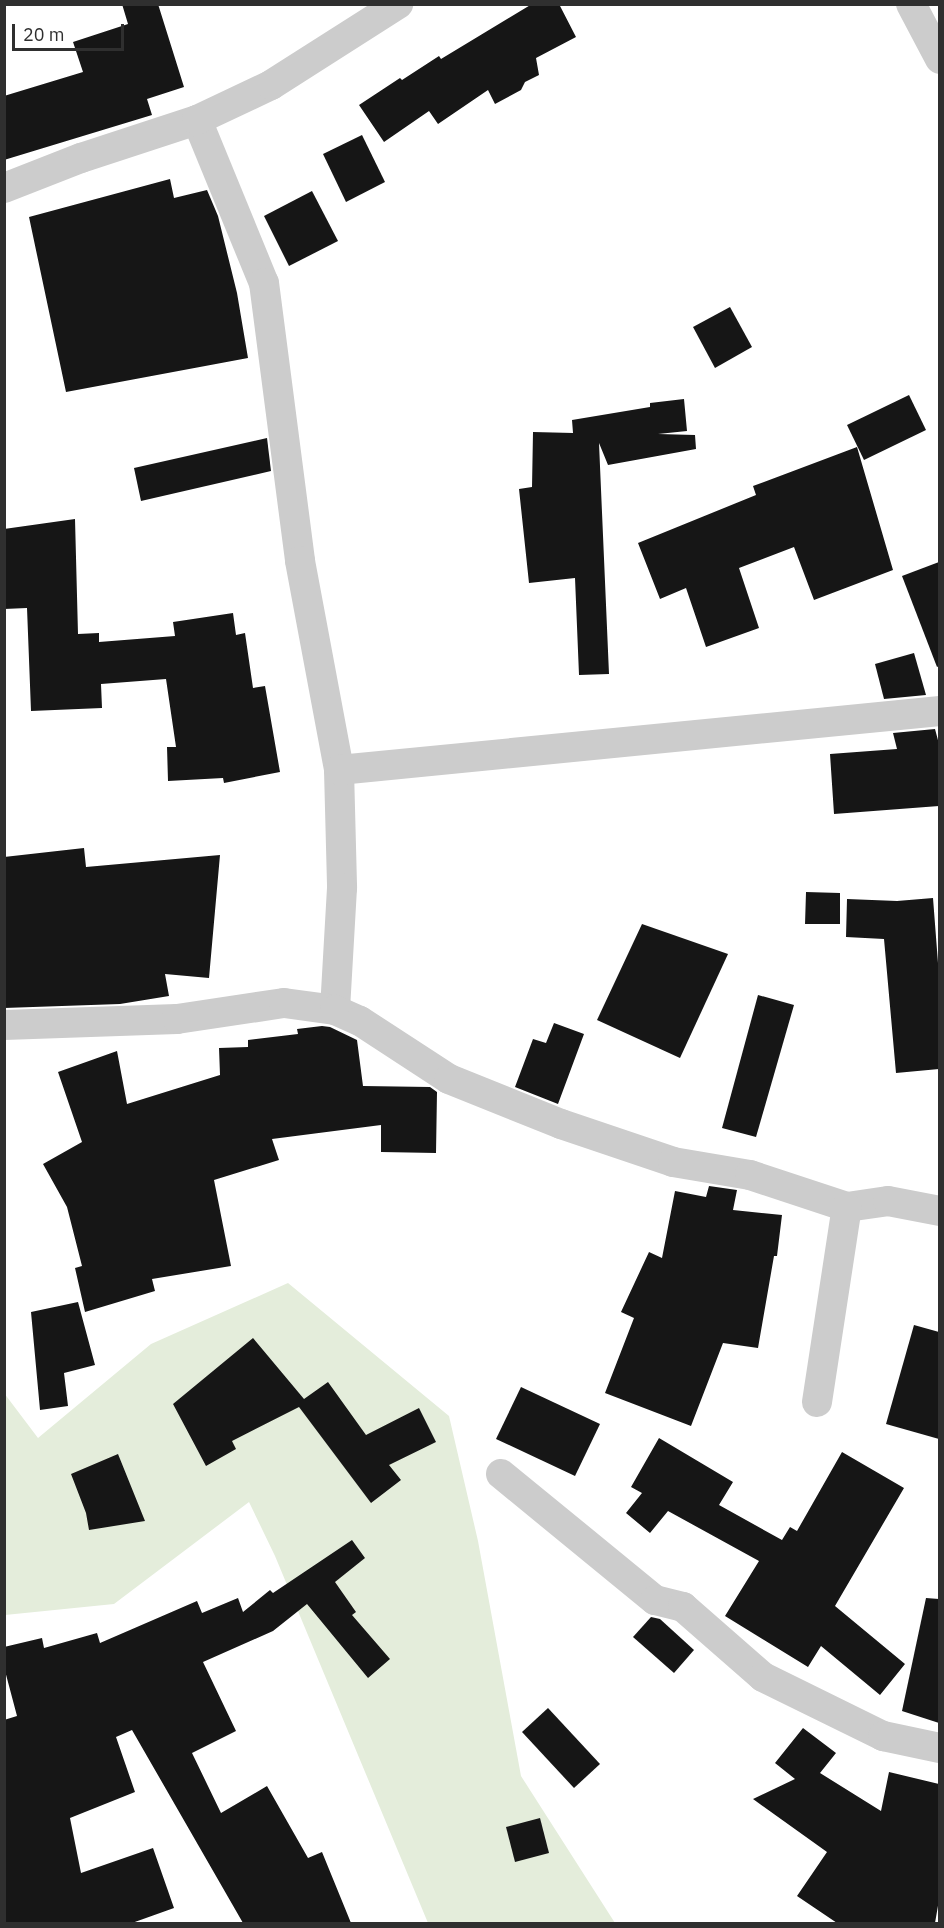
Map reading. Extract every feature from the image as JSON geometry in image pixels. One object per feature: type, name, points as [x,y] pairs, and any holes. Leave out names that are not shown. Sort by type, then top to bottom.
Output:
[{"type":"street","points":[[4,188],[81,158],[197,120],[271,85],[398,4]]},
{"type":"street","points":[[911,4],[939,59]]},
{"type":"street","points":[[197,120],[264,283],[300,561],[339,770],[342,888],[335,1010]]},
{"type":"street","points":[[339,770],[939,711]]},
{"type":"street","points":[[4,1025],[177,1019],[284,1003],[335,1010],[360,1021],[449,1079],[561,1124],[673,1162],[750,1175],[847,1207],[888,1201],[939,1211]]},
{"type":"street","points":[[817,1402],[847,1207]]},
{"type":"street","points":[[501,1474],[655,1600],[683,1607],[763,1677],[883,1736],[939,1748]]},
{"type":"green space","points":[[288,1283],[449,1416],[478,1541],[521,1776],[615,1923],[428,1923],[275,1556],[249,1502],[114,1604],[5,1615],[4,1393],[38,1438],[151,1344]]},
{"type":"building","points":[[122,4],[158,4],[184,87],[147,99],[152,115],[4,160],[4,96],[83,72],[73,42],[128,24]]},
{"type":"building","points":[[532,4],[559,4],[576,37],[536,58],[539,75],[525,82],[521,90],[495,104],[488,90],[438,124],[429,111],[384,142],[359,105],[400,78],[402,80],[439,56],[441,59]]},
{"type":"building","points":[[362,135],[385,182],[346,202],[323,154]]},
{"type":"building","points":[[170,179],[174,198],[207,190],[218,216],[237,293],[248,358],[66,392],[29,217]]},
{"type":"building","points":[[312,191],[338,241],[289,266],[264,216]]},
{"type":"building","points":[[730,307],[752,347],[715,368],[693,327]]},
{"type":"building","points":[[909,395],[926,430],[864,460],[847,425]]},
{"type":"building","points":[[684,399],[687,431],[658,434],[695,435],[696,449],[608,465],[599,443],[609,674],[579,675],[575,578],[529,583],[519,489],[532,487],[533,432],[573,433],[572,420],[650,407],[650,403]]},
{"type":"building","points":[[267,438],[271,471],[141,501],[134,468]]},
{"type":"building","points":[[857,447],[893,570],[814,600],[794,547],[739,568],[759,628],[706,647],[686,588],[660,599],[638,543],[756,495],[753,486]]},
{"type":"building","points":[[75,519],[78,634],[99,633],[99,642],[175,636],[173,622],[233,613],[236,635],[245,633],[253,688],[265,686],[280,772],[224,783],[223,778],[168,781],[167,747],[176,747],[166,679],[101,684],[102,708],[31,711],[27,608],[4,609],[4,529]]},
{"type":"building","points":[[939,562],[939,666],[937,667],[902,576]]},
{"type":"building","points":[[914,653],[926,695],[884,699],[875,664]]},
{"type":"building","points":[[935,729],[939,744],[939,806],[834,814],[830,754],[897,749],[893,733]]},
{"type":"building","points":[[84,848],[86,867],[220,855],[209,978],[165,974],[169,996],[120,1004],[4,1008],[4,857]]},
{"type":"building","points":[[806,892],[840,893],[840,924],[805,924]]},
{"type":"building","points":[[933,898],[939,976],[939,1069],[896,1073],[884,939],[846,937],[847,899],[897,901]]},
{"type":"building","points":[[642,924],[728,954],[680,1058],[597,1020]]},
{"type":"building","points":[[758,995],[794,1005],[756,1137],[722,1128]]},
{"type":"building","points":[[554,1023],[584,1034],[558,1104],[515,1087],[533,1039],[546,1043]]},
{"type":"building","points":[[330,1027],[357,1040],[363,1086],[430,1087],[437,1092],[436,1153],[381,1152],[381,1125],[272,1139],[279,1160],[214,1180],[231,1266],[152,1279],[155,1291],[85,1312],[75,1268],[82,1266],[67,1207],[43,1164],[82,1142],[58,1072],[117,1051],[127,1104],[220,1075],[219,1048],[248,1047],[248,1040],[298,1034],[297,1029]]},
{"type":"building","points":[[709,1186],[737,1190],[733,1210],[782,1215],[777,1256],[774,1256],[758,1348],[723,1343],[691,1426],[605,1393],[634,1318],[621,1312],[649,1252],[662,1258],[675,1191],[706,1197]]},
{"type":"building","points":[[78,1302],[95,1365],[64,1373],[68,1406],[40,1410],[31,1312]]},
{"type":"building","points":[[914,1325],[939,1332],[939,1439],[886,1424]]},
{"type":"building","points":[[253,1338],[304,1399],[328,1382],[366,1435],[419,1408],[436,1442],[389,1465],[401,1480],[371,1503],[299,1407],[232,1441],[236,1449],[206,1466],[173,1404]]},
{"type":"building","points":[[521,1387],[600,1424],[575,1476],[496,1439]]},
{"type":"building","points":[[659,1438],[733,1482],[719,1505],[782,1540],[790,1527],[797,1531],[842,1452],[904,1488],[835,1606],[905,1664],[880,1695],[821,1646],[808,1667],[725,1616],[759,1561],[668,1511],[650,1533],[626,1513],[642,1493],[631,1487]]},
{"type":"building","points":[[118,1454],[145,1521],[89,1530],[86,1513],[71,1474]]},
{"type":"building","points":[[352,1540],[365,1558],[335,1582],[356,1612],[352,1615],[390,1659],[368,1678],[307,1604],[273,1631],[203,1662],[236,1731],[192,1753],[221,1813],[267,1786],[308,1858],[322,1852],[351,1923],[243,1923],[132,1730],[116,1737],[135,1792],[70,1818],[81,1873],[153,1848],[174,1908],[132,1923],[4,1923],[4,1720],[17,1716],[4,1667],[4,1647],[42,1638],[44,1648],[97,1633],[100,1643],[197,1601],[202,1613],[238,1598],[243,1612],[270,1590],[273,1593]]},
{"type":"building","points":[[926,1598],[939,1599],[939,1723],[902,1711]]},
{"type":"building","points":[[651,1617],[660,1619],[694,1650],[674,1673],[633,1637]]},
{"type":"building","points":[[548,1708],[600,1764],[574,1788],[522,1732]]},
{"type":"building","points":[[803,1728],[836,1753],[820,1773],[881,1811],[889,1772],[939,1784],[939,1900],[935,1923],[837,1923],[797,1896],[827,1852],[753,1799],[795,1779],[775,1763]]},
{"type":"building","points":[[540,1818],[549,1853],[515,1862],[506,1827]]}]
